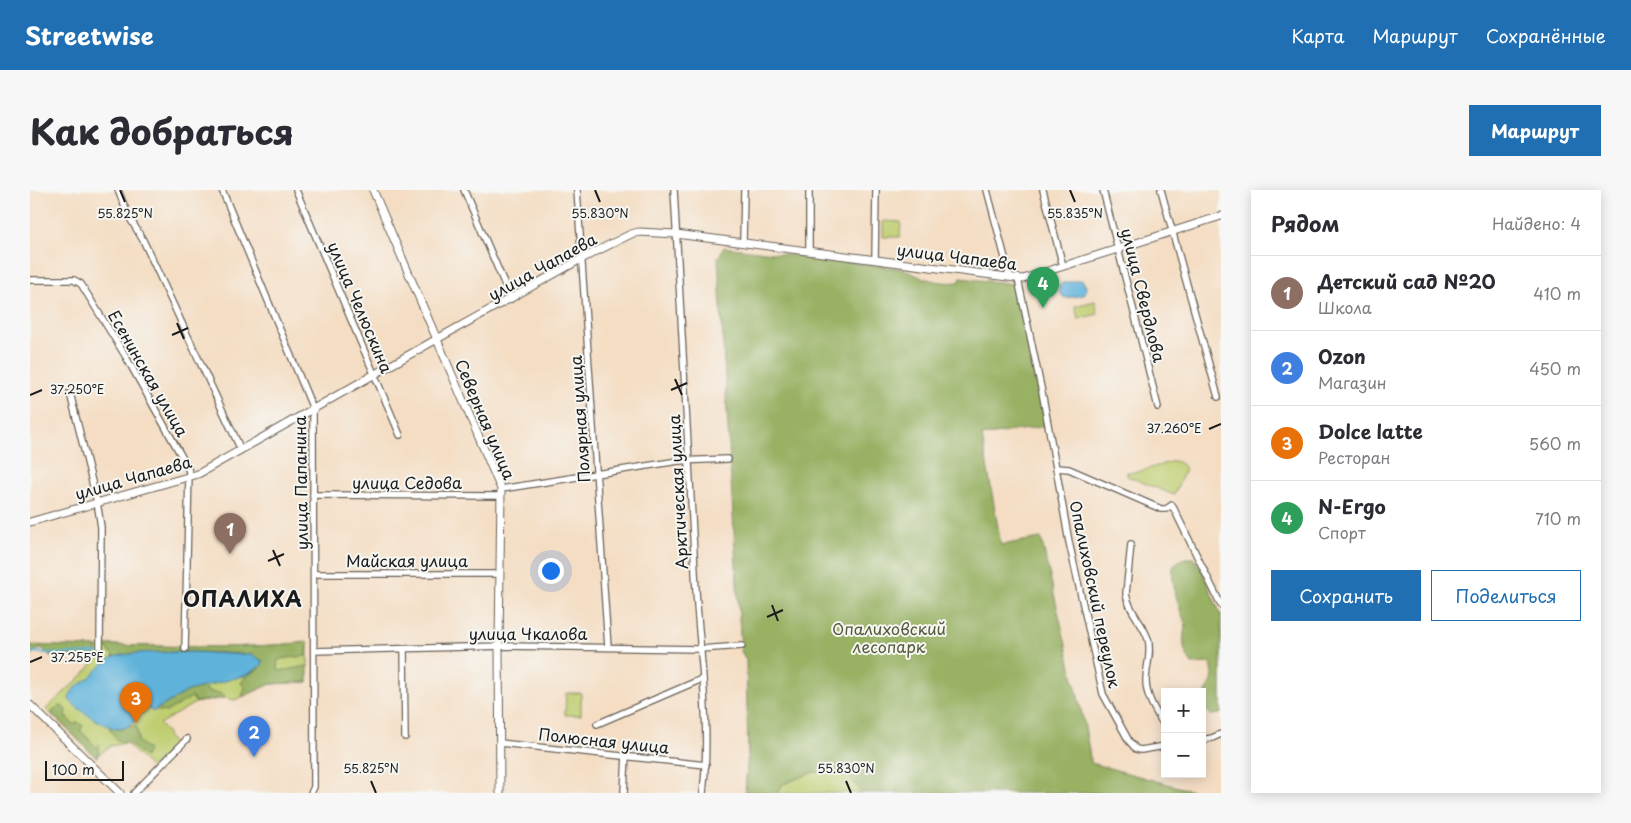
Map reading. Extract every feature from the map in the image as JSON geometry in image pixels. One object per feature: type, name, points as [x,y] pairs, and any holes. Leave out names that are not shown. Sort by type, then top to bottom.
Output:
[{"type":"street","points":[[118,190],[128,215],[147,248],[241,450]]},
{"type":"street","name":"улица Папанина","points":[[222,190],[313,409],[315,792]]},
{"type":"street","name":"улица Челюскина","points":[[296,190],[400,435]]},
{"type":"street","name":"Северная улица","points":[[373,190],[501,492],[500,793]]},
{"type":"street","points":[[464,190],[511,299]]},
{"type":"street","name":"Полярная улица","points":[[577,190],[608,647]]},
{"type":"street","name":"Арктическая улица","points":[[674,190],[706,742],[703,793]]},
{"type":"street","points":[[743,242],[744,190]]},
{"type":"street","points":[[809,190],[809,251]]},
{"type":"street","points":[[875,260],[876,190]]},
{"type":"street","points":[[987,190],[1010,278]]},
{"type":"street","points":[[1044,190],[1063,266]]},
{"type":"street","name":"улица Свердлова","points":[[1102,190],[1158,407]]},
{"type":"street","points":[[1161,190],[1218,397]]},
{"type":"street","name":"улица Чапаева","points":[[30,522],[188,478],[437,339],[631,234],[640,232],[676,234],[1018,279],[1028,278],[1221,216]]},
{"type":"street","points":[[1018,279],[1056,468],[1069,469],[1161,509],[1172,505],[1221,604]]},
{"type":"street","name":"Есенинская улица","points":[[30,280],[74,280],[81,284],[126,357],[188,466],[185,649]]},
{"type":"street","points":[[70,393],[97,502],[101,526],[100,646]]},
{"type":"street","name":"улица Седова","points":[[313,495],[501,492],[597,474],[690,461],[728,458]]},
{"type":"street","name":"Опалиховский переулок","points":[[1056,468],[1069,542],[1103,694],[1129,741],[1136,749],[1161,747]]},
{"type":"street","name":"Опалиховский переулок","points":[[1131,544],[1127,601],[1147,638],[1150,649],[1146,690],[1161,720]]},
{"type":"street","name":"Майская улица","points":[[314,574],[500,574]]},
{"type":"street","name":"улица Чкалова","points":[[314,651],[499,646],[700,649],[742,646]]},
{"type":"street","points":[[404,649],[405,737]]},
{"type":"street","points":[[597,724],[702,679]]},
{"type":"street","points":[[30,705],[120,793]]},
{"type":"street","points":[[1206,739],[1221,734]]},
{"type":"street","points":[[134,793],[187,739]]},
{"type":"street","name":"Полюсная улица","points":[[500,743],[706,765]]},
{"type":"street","points":[[624,793],[626,755]]},
{"type":"green space","points":[[883,221],[901,222],[900,237],[883,237]]},
{"type":"green space","name":"Опалиховский лесопарк","points":[[724,247],[904,269],[917,276],[937,281],[959,282],[961,278],[1015,284],[1045,426],[982,436],[1001,545],[1041,538],[1085,727],[1091,763],[1200,793],[862,793],[850,777],[843,773],[813,772],[783,784],[777,793],[745,793],[748,752],[746,660],[741,651],[718,258]]},
{"type":"green space","points":[[1095,301],[1098,314],[1078,319],[1075,306]]},
{"type":"green space","points":[[1173,461],[1181,464],[1185,470],[1174,495],[1127,476],[1127,472],[1138,472]]},
{"type":"green space","points":[[1193,558],[1200,567],[1221,615],[1220,714],[1211,715],[1206,710],[1206,693],[1213,678],[1210,663],[1192,664],[1185,649],[1184,635],[1186,623],[1176,596],[1172,573],[1175,564],[1180,560]]},
{"type":"green space","points":[[308,642],[308,682],[271,684],[235,700],[224,698],[195,703],[159,724],[167,732],[167,736],[175,745],[151,768],[126,743],[110,746],[96,757],[46,709],[85,673],[94,661],[97,647],[104,645],[232,647]]},
{"type":"green space","points":[[308,642],[307,656],[279,659],[277,664],[279,671],[307,666],[308,682],[271,684],[242,697],[245,688],[241,683],[247,675],[259,669],[252,655],[183,652],[147,653],[114,657],[104,645],[232,647]]},
{"type":"green space","points":[[30,645],[97,647],[94,657],[83,662],[73,656],[50,656],[43,649],[36,650],[30,656]]},
{"type":"green space","points":[[207,685],[208,692],[219,693],[224,695],[224,698],[195,702],[192,697],[166,712],[155,710],[188,691]]},
{"type":"green space","points":[[566,693],[581,693],[581,715],[565,715]]},
{"type":"green space","points":[[62,706],[66,710],[65,716],[74,725],[77,722],[83,726],[80,730],[96,747],[99,744],[98,756],[96,757],[52,714],[53,711]]},
{"type":"green space","points":[[136,726],[138,741],[148,750],[145,757],[130,744],[117,740],[109,728],[119,729]]},
{"type":"green space","points":[[813,772],[843,773],[850,777],[862,793],[777,793],[783,784]]},
{"type":"water","points":[[1081,280],[1087,289],[1084,295],[1067,298],[1063,297],[1059,292],[1059,286],[1062,283]]},
{"type":"water","points":[[192,652],[252,655],[263,661],[262,665],[247,675],[188,691],[152,712],[150,708],[135,717],[136,721],[121,729],[107,726],[77,707],[69,699],[77,686],[90,677],[104,663],[117,656],[138,653]]},
{"type":"waterway","points":[[30,652],[63,654],[98,653]]},
{"type":"place","name":"N-Ergo","points":[[1043,308]]},
{"type":"place","name":"Детский сад №20","points":[[230,554]]},
{"type":"place","name":"Dolce latte","points":[[136,723]]},
{"type":"place","name":"Ozon","points":[[254,757]]},
{"type":"district","name":"ОПАЛИХА","points":[[243,598]]}]
